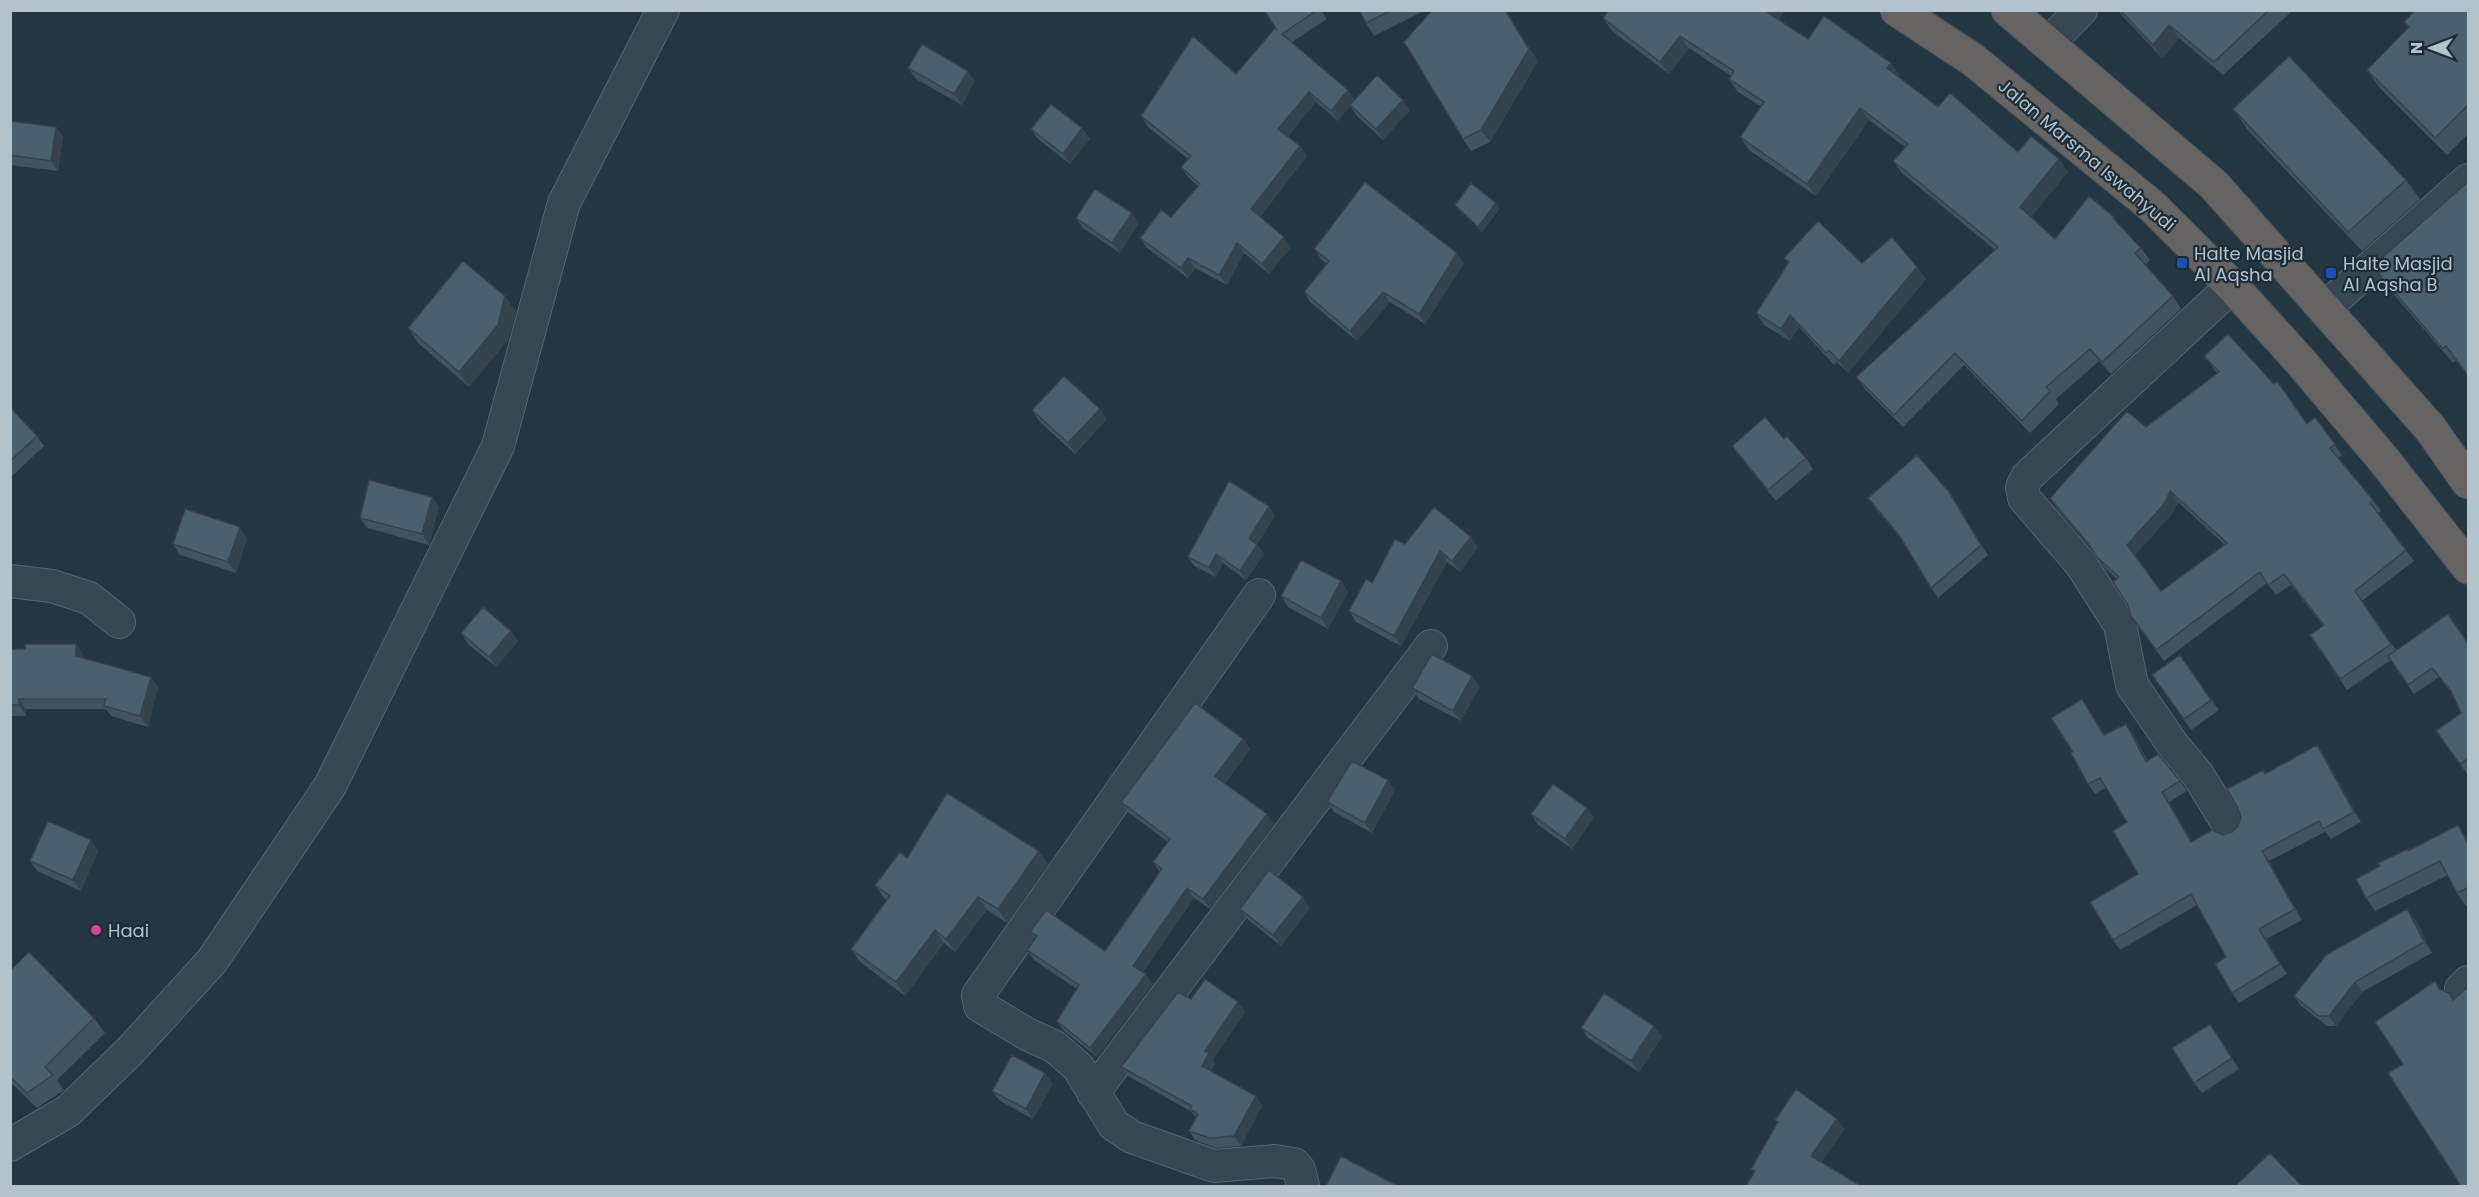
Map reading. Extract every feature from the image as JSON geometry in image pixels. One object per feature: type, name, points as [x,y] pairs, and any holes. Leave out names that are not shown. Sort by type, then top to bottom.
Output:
[{"type":"highway","name":"Jalan Marsma Iswahyudi","points":[[1897,10],[1972,58],[2153,207],[2232,286],[2300,361],[2383,459],[2469,567]]},
{"type":"highway","points":[[2008,10],[2214,185],[2430,428],[2469,482]]},
{"type":"street","points":[[10,1145],[68,1112],[130,1051],[212,961],[330,786],[498,446],[564,203],[663,10]]},
{"type":"street","points":[[2048,44],[2081,10]]},
{"type":"street","points":[[2325,308],[2469,180]]},
{"type":"street","points":[[2230,827],[2198,775],[2173,745],[2132,685],[2120,625],[2082,564],[2024,498],[2022,487],[2027,477],[2232,286]]},
{"type":"street","points":[[10,581],[52,586],[89,598],[119,622]]},
{"type":"street","points":[[1259,595],[978,995],[980,1006],[1027,1034],[1055,1047],[1078,1067],[1114,1125],[1132,1137],[1214,1166],[1275,1161],[1294,1164],[1299,1170],[1303,1186]]},
{"type":"street","points":[[1093,1094],[1431,646]]},
{"type":"building","points":[[1264,10],[1317,10],[1282,34],[1348,90],[1331,111],[1309,92],[1278,129],[1300,146],[1251,209],[1284,237],[1262,264],[1237,243],[1219,275],[1188,258],[1181,268],[1140,238],[1161,210],[1171,217],[1200,184],[1181,167],[1191,156],[1141,116],[1193,36],[1236,74],[1275,28],[1277,30]]},
{"type":"building","points":[[1359,10],[1392,10],[1366,23]]},
{"type":"building","points":[[1432,10],[1505,10],[1529,49],[1481,130],[1463,139],[1404,42]]},
{"type":"building","points":[[1609,10],[1768,10],[1767,12],[1808,39],[1824,16],[1891,63],[1887,68],[1938,107],[1950,93],[2018,152],[2031,136],[2059,159],[2020,207],[2055,239],[2089,196],[2114,217],[2141,248],[2135,253],[2173,296],[2102,362],[2090,349],[2046,387],[2050,391],[2022,421],[1955,353],[1894,415],[1856,377],[1998,247],[1893,161],[1908,144],[1860,108],[1807,184],[1740,137],[1764,102],[1729,79],[1734,71],[1680,36],[1660,62],[1603,18]]},
{"type":"building","points":[[2120,10],[2269,10],[2214,62],[2169,25],[2153,45]]},
{"type":"building","points":[[2415,10],[2469,10],[2469,104],[2435,138],[2367,70],[2409,27],[2404,22]]},
{"type":"building","points":[[922,44],[968,71],[954,94],[908,68]]},
{"type":"building","points":[[2289,56],[2406,180],[2348,232],[2233,109]]},
{"type":"building","points":[[1377,75],[1403,100],[1376,129],[1350,105]]},
{"type":"building","points":[[1051,104],[1082,128],[1063,154],[1031,129]]},
{"type":"building","points":[[10,121],[56,127],[51,161],[10,155]]},
{"type":"building","points":[[2469,181],[2469,377],[2446,346],[2443,349],[2379,274],[2383,270],[2376,263]]},
{"type":"building","points":[[1365,182],[1457,253],[1419,314],[1383,292],[1350,331],[1304,292],[1329,261],[1314,249]]},
{"type":"building","points":[[1471,183],[1496,203],[1478,227],[1455,205]]},
{"type":"building","points":[[1095,189],[1132,213],[1112,243],[1076,218]]},
{"type":"building","points":[[1818,221],[1862,263],[1892,237],[1917,267],[1839,361],[1829,350],[1826,353],[1790,315],[1781,329],[1756,313],[1789,262],[1784,258]]},
{"type":"building","points":[[463,261],[505,296],[498,325],[459,372],[408,328]]},
{"type":"building","points":[[2228,334],[2274,384],[2277,381],[2307,424],[2315,417],[2335,444],[2330,448],[2373,500],[2370,503],[2406,550],[2355,591],[2391,644],[2340,679],[2310,635],[2324,625],[2284,574],[2268,585],[2260,572],[2156,650],[2131,616],[2128,605],[2113,582],[2119,577],[2097,557],[2050,498],[2127,411],[2146,427],[2219,372],[2204,356]],"holes":[[[2170,491],[2227,543],[2161,591],[2127,545],[2165,503]]]},
{"type":"building","points":[[1064,376],[1100,409],[1068,443],[1032,410]]},
{"type":"building","points":[[10,407],[37,436],[10,461]]},
{"type":"building","points":[[1765,417],[1784,439],[1787,436],[1806,458],[1768,490],[1732,446]]},
{"type":"building","points":[[1917,455],[1949,492],[1981,545],[1931,588],[1899,535],[1868,498]]},
{"type":"building","points":[[369,480],[432,497],[422,534],[360,518]]},
{"type":"building","points":[[1229,481],[1269,506],[1249,538],[1257,545],[1240,571],[1216,554],[1209,568],[1188,557]]},
{"type":"building","points":[[1434,507],[1471,537],[1452,561],[1440,551],[1394,636],[1349,611],[1366,579],[1372,583],[1395,539],[1405,544]]},
{"type":"building","points":[[185,509],[240,527],[228,562],[173,544]]},
{"type":"building","points":[[1301,560],[1341,581],[1321,618],[1281,596]]},
{"type":"building","points":[[483,607],[511,631],[489,657],[461,633]]},
{"type":"building","points":[[2448,614],[2469,645],[2469,758],[2460,764],[2436,731],[2461,713],[2451,691],[2432,668],[2408,685],[2388,656]]},
{"type":"building","points":[[25,644],[76,644],[76,656],[151,677],[140,716],[104,706],[106,699],[19,699],[19,705],[10,705],[10,649],[25,649]]},
{"type":"building","points":[[1432,654],[1472,676],[1453,711],[1412,688]]},
{"type":"building","points":[[2180,655],[2211,700],[2184,719],[2152,675]]},
{"type":"building","points":[[2082,699],[2104,735],[2126,724],[2146,762],[2158,754],[2180,781],[2162,792],[2191,842],[2212,830],[2223,835],[2232,832],[2238,826],[2241,817],[2227,789],[2263,770],[2265,774],[2317,745],[2354,812],[2323,829],[2319,821],[2262,851],[2295,909],[2259,929],[2280,964],[2232,993],[2215,964],[2226,957],[2191,894],[2113,940],[2090,902],[2138,874],[2113,831],[2127,822],[2100,778],[2088,784],[2071,753],[2073,752],[2051,718]]},
{"type":"building","points":[[1195,703],[1243,739],[1215,776],[1267,814],[1203,899],[1187,888],[1133,966],[1146,974],[1090,1048],[1057,1021],[1079,985],[1027,950],[1037,936],[1030,932],[1046,910],[1105,951],[1162,869],[1153,862],[1170,839],[1121,802]]},
{"type":"building","points":[[1352,761],[1388,780],[1365,823],[1327,802]]},
{"type":"building","points":[[1553,784],[1587,808],[1565,839],[1531,814]]},
{"type":"building","points":[[947,793],[1039,851],[998,909],[978,897],[946,939],[935,930],[896,982],[851,949],[890,896],[875,885],[900,852],[907,858]]},
{"type":"building","points":[[48,821],[91,840],[73,880],[30,861]]},
{"type":"building","points":[[2458,825],[2469,846],[2469,887],[2457,893],[2440,861],[2366,898],[2356,879],[2380,866],[2378,863],[2408,849],[2408,851]]},
{"type":"building","points":[[1269,870],[1303,897],[1273,935],[1240,909]]},
{"type":"building","points":[[2407,909],[2424,942],[2355,982],[2329,1016],[2319,1016],[2294,996],[2326,955]]},
{"type":"building","points":[[29,952],[94,1018],[45,1067],[53,1075],[27,1093],[10,1077],[10,971]]},
{"type":"building","points":[[1205,979],[1238,1002],[1205,1051],[1209,1053],[1202,1066],[1256,1096],[1234,1136],[1210,1138],[1189,1131],[1198,1114],[1190,1109],[1192,1106],[1121,1067],[1178,992],[1191,999]]},
{"type":"building","points":[[2435,981],[2439,989],[2449,993],[2453,1000],[2469,986],[2469,1186],[2461,1186],[2388,1073],[2403,1064],[2375,1022]]},
{"type":"building","points":[[1604,993],[1654,1026],[1631,1061],[1581,1028]]},
{"type":"building","points":[[2210,1024],[2232,1058],[2194,1083],[2172,1048]]},
{"type":"building","points":[[1012,1055],[1045,1073],[1026,1109],[992,1091]]},
{"type":"building","points":[[1796,1089],[1837,1119],[1811,1156],[1861,1186],[1746,1186],[1755,1171],[1751,1169],[1778,1122],[1775,1120]]},
{"type":"building","points":[[2270,1153],[2302,1186],[2235,1186]]},
{"type":"building","points":[[1341,1156],[1398,1186],[1326,1186]]},
{"type":"place","name":"Halte Masjid Al Aqsha","points":[[2182,263]]},
{"type":"place","name":"Halte Masjid Al Aqsha B","points":[[2331,273]]},
{"type":"place","name":"Haai","points":[[96,930]]}]
